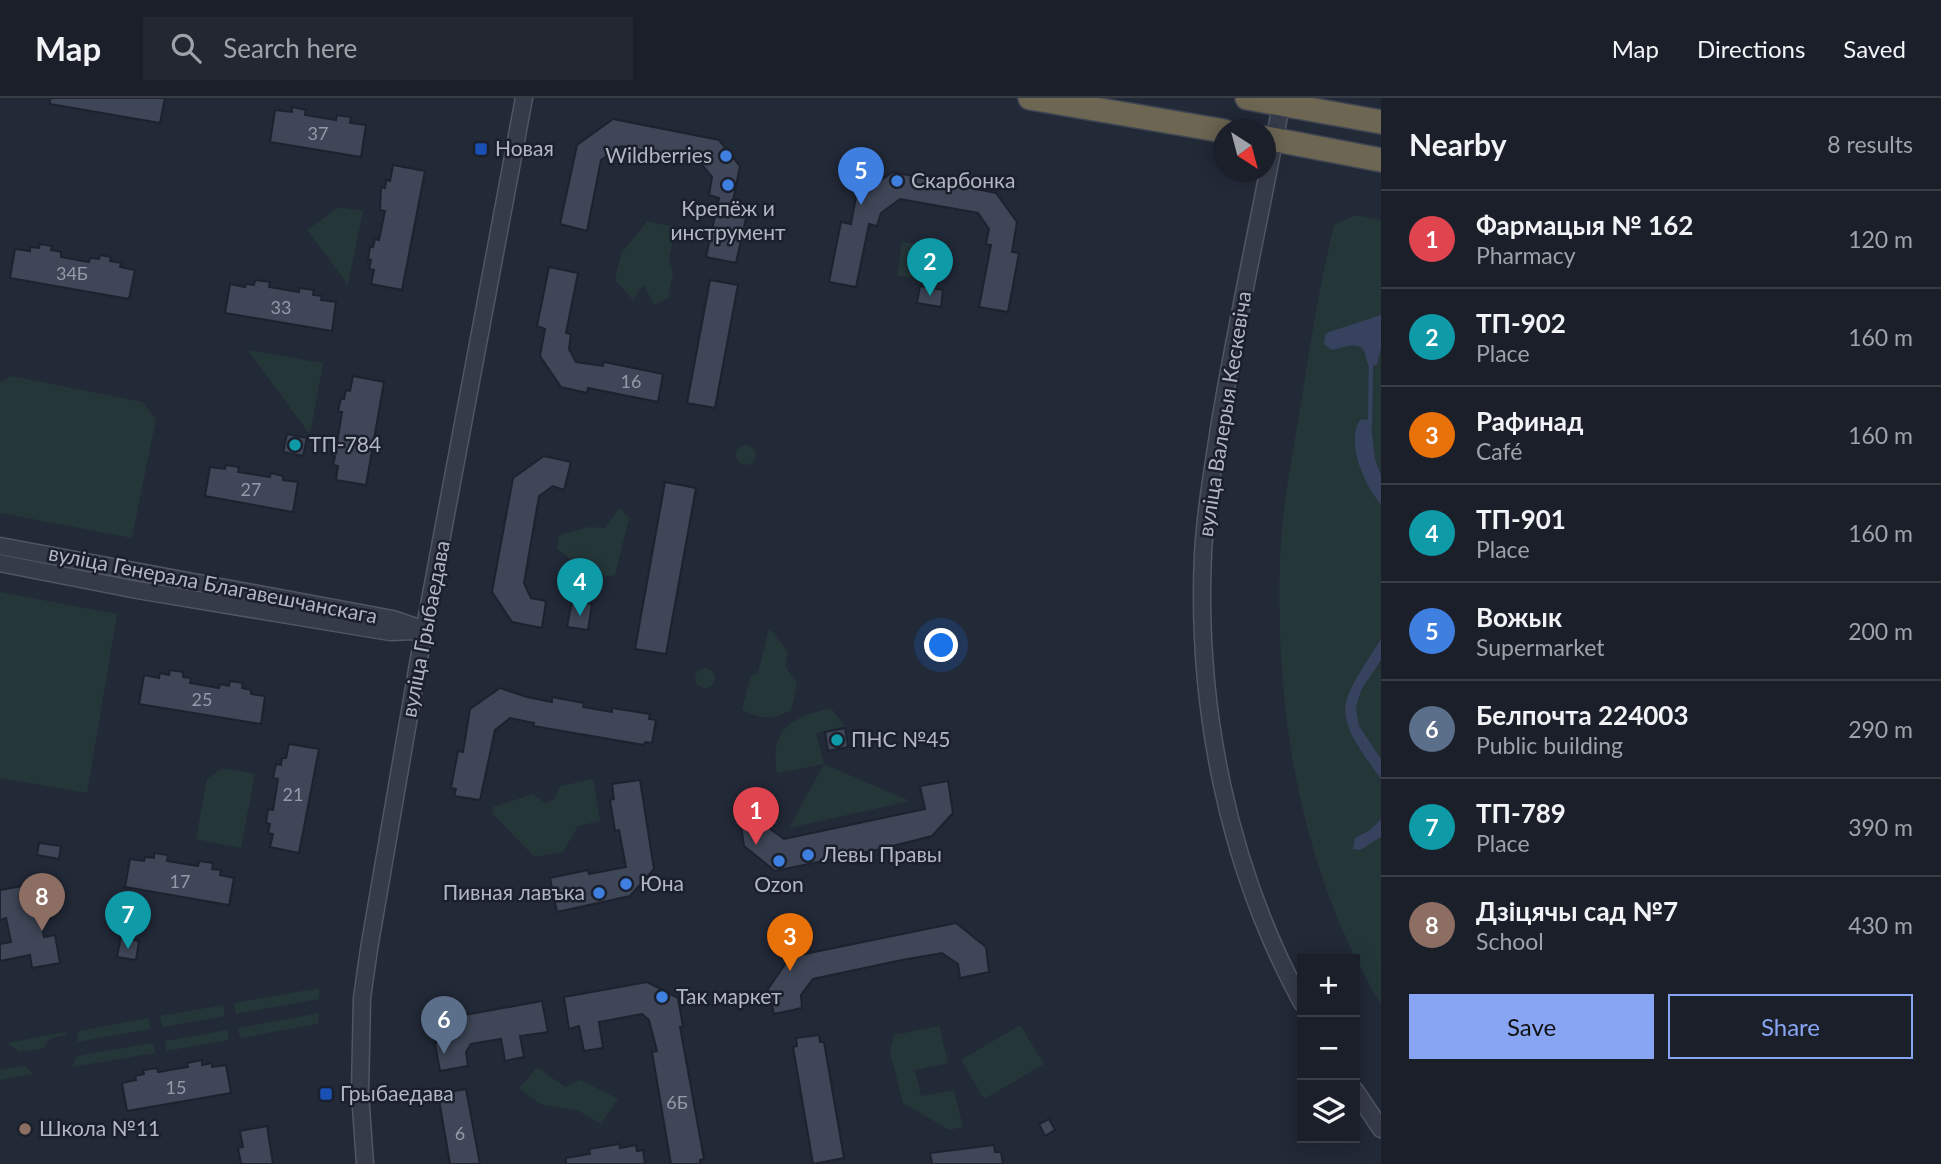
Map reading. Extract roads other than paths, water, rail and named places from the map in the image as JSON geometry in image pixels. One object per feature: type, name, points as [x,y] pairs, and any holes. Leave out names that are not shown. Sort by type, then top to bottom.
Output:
[{"type":"highway","points":[[1030,98],[1213,129]]},
{"type":"highway","points":[[1247,98],[1381,122]]},
{"type":"highway","points":[[1276,140],[1381,160]]},
{"type":"street","name":"вуліца Грыбаедава","points":[[365,1164],[360,1115],[362,998],[425,630],[524,98]]},
{"type":"street","name":"вуліца Валерыя Кескевіча","points":[[1276,121],[1281,106]]},
{"type":"street","name":"вуліца Валерыя Кескевіча","points":[[1262,182],[1211,481],[1203,552],[1202,596],[1209,705],[1217,761],[1236,843],[1258,908],[1297,994]]},
{"type":"street","name":"вуліца Генерала Благавешчанскага","points":[[0,546],[393,619],[425,630]]},
{"type":"street","points":[[0,563],[137,590],[390,632],[425,630]]},
{"type":"street","points":[[1360,1098],[1381,1129]]},
{"type":"water","points":[[1381,315],[1381,348],[1377,365],[1369,366],[1360,347],[1332,350],[1324,344],[1325,335],[1329,332]]},
{"type":"water","points":[[1361,419],[1368,420],[1371,424],[1375,459],[1381,475],[1381,504],[1363,475],[1356,451],[1356,428]]},
{"type":"water","points":[[1381,639],[1381,660],[1361,690],[1356,708],[1359,726],[1381,759],[1381,779],[1353,737],[1345,709],[1355,681]]},
{"type":"water","points":[[1381,819],[1381,837],[1360,850],[1353,849],[1355,838],[1370,830]]},
{"type":"waterway","points":[[1370,425],[1371,361]]},
{"type":"place","name":"Новая","points":[[481,149]]},
{"type":"place","name":"Wildberries","points":[[726,156]]},
{"type":"place","name":"Скарбонка","points":[[897,181]]},
{"type":"place","name":"Крепёж и инструмент","points":[[728,185]]},
{"type":"place","name":"Вожык","points":[[861,205]]},
{"type":"place","name":"ТП-902","points":[[930,296]]},
{"type":"place","name":"ТП-784","points":[[295,445]]},
{"type":"place","name":"ТП-901","points":[[580,616]]},
{"type":"place","name":"ПНС №45","points":[[837,740]]},
{"type":"place","name":"Фармацыя № 162","points":[[756,845]]},
{"type":"place","name":"Левы Правы","points":[[808,855]]},
{"type":"place","name":"Ozon","points":[[779,861]]},
{"type":"place","name":"Юна","points":[[626,884]]},
{"type":"place","name":"Пивная лавъка","points":[[599,893]]},
{"type":"place","name":"Дзіцячы сад №7","points":[[42,931]]},
{"type":"place","name":"ТП-789","points":[[128,949]]},
{"type":"place","name":"Рафинад","points":[[790,971]]},
{"type":"place","name":"Так маркет","points":[[662,997]]},
{"type":"place","name":"Белпочта 224003","points":[[444,1054]]},
{"type":"place","name":"Грыбаедава","points":[[326,1094]]},
{"type":"place","name":"Школа №11","points":[[25,1129]]}]
